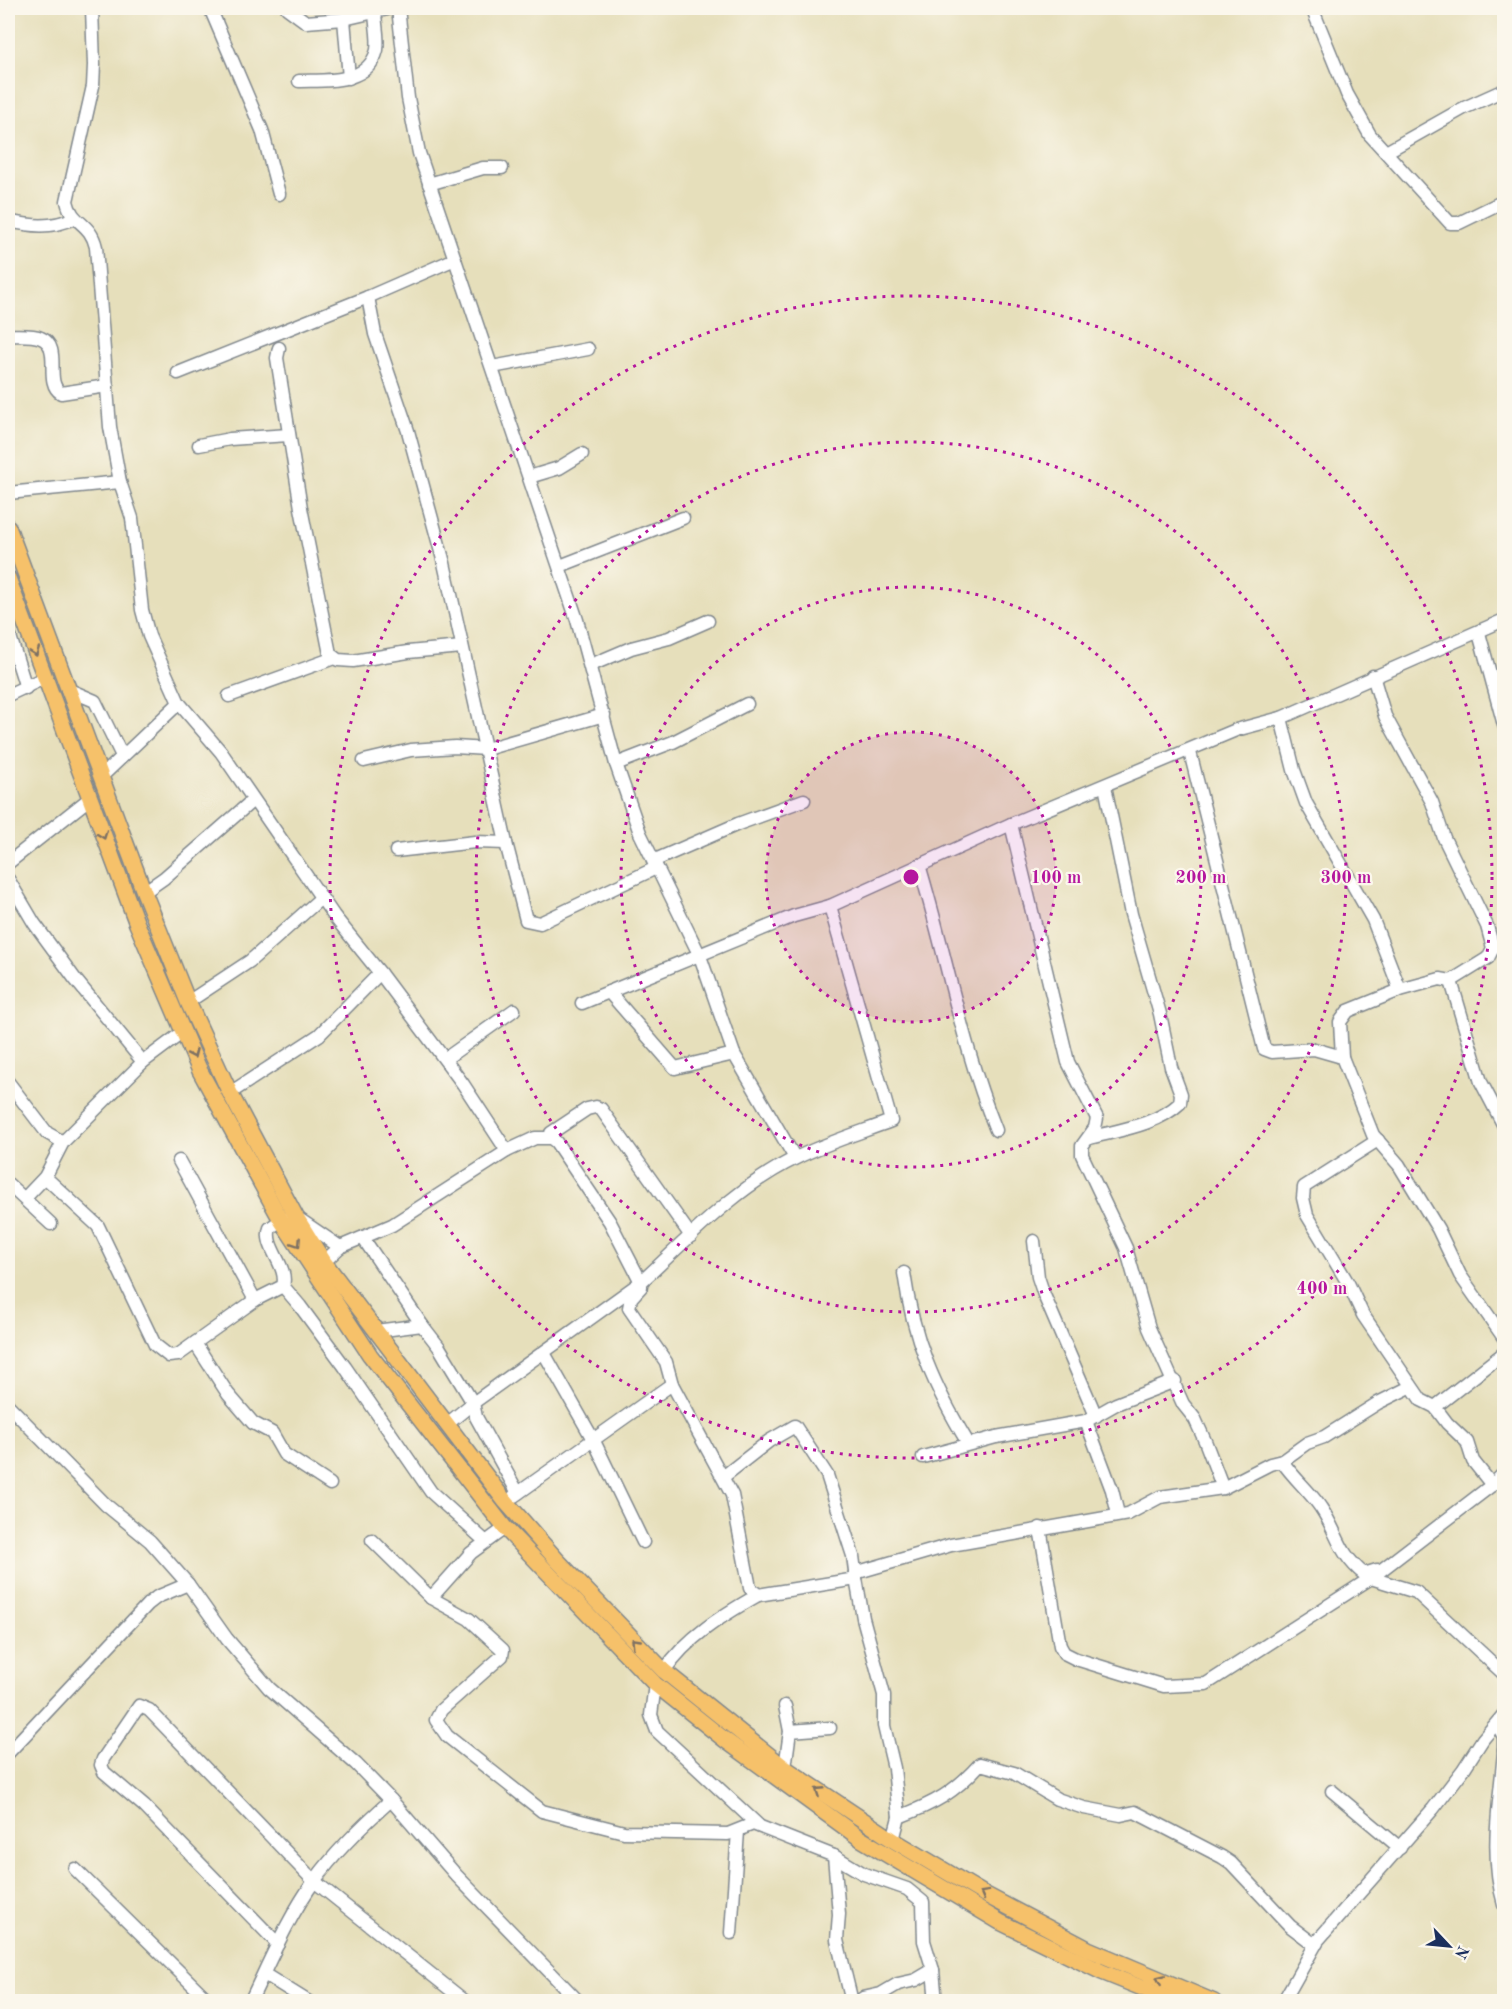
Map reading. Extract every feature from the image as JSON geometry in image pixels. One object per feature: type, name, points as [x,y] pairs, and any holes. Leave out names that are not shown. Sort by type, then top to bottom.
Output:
[{"type":"main road","points":[[8,526],[67,689],[188,1002],[289,1219],[446,1425],[512,1497],[557,1560],[659,1677],[784,1768],[893,1840],[984,1894],[1088,1949],[1214,2001]]},
{"type":"main road","points":[[8,581],[89,799],[200,1071],[370,1355],[505,1528],[725,1740],[876,1849],[1000,1922],[1102,1972],[1177,2001]]},
{"type":"street","points":[[92,8],[93,86],[67,201],[74,218],[88,228],[96,247],[110,427],[120,482],[134,530],[142,610],[149,636],[179,703],[221,752],[321,898],[445,1059],[507,1151]]},
{"type":"street","points":[[210,8],[262,130],[279,194]]},
{"type":"street","points":[[287,8],[306,22],[344,19],[392,8]]},
{"type":"street","points":[[398,8],[415,138],[560,566],[591,665],[616,764],[654,864],[700,956],[734,1054],[795,1158]]},
{"type":"street","points":[[1312,8],[1347,94],[1370,135],[1450,223],[1459,223],[1504,201]]},
{"type":"street","points":[[298,81],[349,78],[361,72],[376,50],[375,11]]},
{"type":"street","points":[[344,19],[349,78]]},
{"type":"street","points":[[1386,152],[1464,108],[1504,90]]},
{"type":"street","points":[[429,184],[483,168],[502,168]]},
{"type":"street","points":[[8,221],[37,226],[56,225],[74,218]]},
{"type":"street","points":[[178,373],[368,297],[455,259]]},
{"type":"street","points":[[368,297],[375,334],[417,458],[454,602],[506,843],[526,920],[534,923],[738,824],[804,800]]},
{"type":"street","points":[[8,335],[41,338],[46,341],[51,350],[53,383],[61,393],[107,386]]},
{"type":"street","points":[[279,348],[278,358],[301,508],[330,654],[334,658]]},
{"type":"street","points":[[492,367],[588,349]]},
{"type":"street","points":[[199,445],[230,439],[290,435]]},
{"type":"street","points":[[529,477],[559,468],[582,454]]},
{"type":"street","points":[[8,493],[120,482]]},
{"type":"street","points":[[560,566],[683,518]]},
{"type":"street","points":[[582,1003],[794,916],[830,906],[1011,825],[1190,752],[1236,730],[1281,718],[1373,676],[1479,633],[1504,620]]},
{"type":"street","points":[[591,665],[631,648],[669,638],[708,621]]},
{"type":"street","points":[[8,630],[26,688]]},
{"type":"street","points":[[1479,633],[1504,725]]},
{"type":"street","points":[[230,696],[334,658],[353,661],[399,653],[462,647]]},
{"type":"street","points":[[1373,676],[1385,716],[1432,802],[1444,838],[1494,942],[1488,958],[1451,981],[1440,979],[1400,990],[1356,1007],[1343,1016],[1340,1031],[1342,1057],[1364,1115],[1378,1140],[1399,1165],[1438,1229],[1460,1275],[1504,1338]]},
{"type":"street","points":[[8,695],[44,678]]},
{"type":"street","points":[[67,689],[95,701],[122,756]]},
{"type":"street","points":[[101,777],[179,703]]},
{"type":"street","points":[[616,764],[673,742],[747,704]]},
{"type":"street","points":[[364,761],[411,750],[455,747],[486,749],[604,715]]},
{"type":"street","points":[[1281,718],[1294,770],[1306,803],[1323,837],[1373,920],[1400,990]]},
{"type":"street","points":[[1190,752],[1264,1049],[1272,1052],[1314,1049],[1342,1057]]},
{"type":"street","points":[[1089,1138],[1146,1122],[1174,1108],[1180,1102],[1181,1094],[1131,915],[1105,786]]},
{"type":"street","points":[[8,863],[89,799]]},
{"type":"street","points":[[144,892],[164,878],[253,800]]},
{"type":"street","points":[[1011,825],[1068,1062],[1097,1118],[1095,1128],[1082,1146],[1082,1155],[1126,1248],[1149,1328],[1175,1381],[1183,1404],[1195,1419],[1223,1488]]},
{"type":"street","points":[[396,851],[475,842],[506,843]]},
{"type":"street","points":[[919,865],[942,942],[971,1066],[996,1130]]},
{"type":"street","points":[[8,879],[34,923],[75,980],[144,1062]]},
{"type":"street","points":[[188,1002],[250,961],[321,898]]},
{"type":"street","points":[[446,1425],[641,1282],[691,1236],[749,1188],[795,1158],[891,1121],[830,906]]},
{"type":"street","points":[[230,1093],[319,1035],[380,973]]},
{"type":"street","points":[[1451,981],[1481,1082],[1504,1126]]},
{"type":"street","points":[[609,992],[675,1068],[734,1054]]},
{"type":"street","points":[[445,1059],[514,1010]]},
{"type":"street","points":[[25,1198],[45,1177],[63,1142],[144,1062],[183,1032]]},
{"type":"street","points":[[8,1082],[47,1133],[63,1142]]},
{"type":"street","points":[[691,1236],[600,1109],[596,1107],[587,1110],[551,1133],[551,1138],[610,1222],[641,1282],[641,1287],[631,1298],[629,1308],[666,1362],[672,1384],[723,1477],[736,1515],[750,1588],[758,1595]]},
{"type":"street","points":[[324,1262],[340,1247],[392,1225],[441,1196],[507,1151],[535,1138],[551,1138]]},
{"type":"street","points":[[1378,1140],[1303,1189],[1307,1215],[1348,1283],[1363,1315],[1402,1370],[1410,1388],[1420,1400],[1435,1407],[1447,1423],[1467,1442],[1470,1455],[1492,1485]]},
{"type":"street","points":[[179,1161],[255,1300]]},
{"type":"street","points":[[45,1177],[98,1226],[154,1345],[169,1356],[178,1355],[255,1300],[283,1286]]},
{"type":"street","points":[[8,1184],[51,1224]]},
{"type":"street","points":[[340,1247],[289,1219],[270,1228],[268,1236],[284,1275],[283,1286],[345,1367],[431,1492],[485,1541]]},
{"type":"street","points":[[363,1238],[439,1347],[473,1403],[476,1417],[512,1497],[672,1384]]},
{"type":"street","points":[[1034,1241],[1038,1277],[1091,1419],[1118,1514]]},
{"type":"street","points":[[904,1273],[920,1345],[936,1389],[968,1443]]},
{"type":"street","points":[[376,1331],[422,1324]]},
{"type":"street","points":[[195,1343],[228,1394],[253,1423],[272,1433],[284,1454],[330,1484]]},
{"type":"street","points":[[544,1353],[594,1441],[643,1542]]},
{"type":"street","points":[[1435,1407],[1504,1353]]},
{"type":"street","points":[[923,1457],[968,1443],[1091,1419],[1116,1404],[1175,1381]]},
{"type":"street","points":[[893,1840],[899,1817],[894,1768],[884,1726],[884,1695],[855,1573],[943,1547],[1128,1514],[1160,1497],[1223,1488],[1270,1464],[1282,1461],[1307,1443],[1324,1437],[1378,1403],[1410,1388]]},
{"type":"street","points":[[8,1405],[106,1504],[150,1541],[188,1584],[227,1639],[269,1688],[333,1743],[391,1800],[456,1875],[579,2001]]},
{"type":"street","points":[[723,1477],[769,1441],[795,1426],[827,1475],[853,1556],[856,1579]]},
{"type":"street","points":[[1282,1461],[1294,1480],[1322,1509],[1343,1553],[1364,1574],[1381,1568]]},
{"type":"street","points":[[1040,1528],[1060,1646],[1064,1653],[1076,1659],[1164,1686],[1206,1684],[1371,1578],[1381,1568],[1492,1485],[1504,1473]]},
{"type":"street","points":[[431,1598],[471,1553],[505,1528]]},
{"type":"street","points":[[372,1540],[431,1598],[469,1619],[501,1647],[503,1653],[441,1710],[436,1720],[438,1726],[464,1751],[523,1798],[542,1810],[612,1830],[720,1834],[758,1825]]},
{"type":"street","points":[[1371,1578],[1416,1592],[1449,1619],[1504,1674]]},
{"type":"street","points":[[856,1579],[758,1595],[698,1635],[676,1653],[659,1677],[651,1715],[657,1731],[758,1825],[834,1856],[864,1874],[907,1889],[920,1897],[923,1902],[924,1941],[933,1970],[936,2001]]},
{"type":"street","points":[[8,1753],[148,1604],[157,1596],[188,1584]]},
{"type":"street","points":[[278,1944],[144,1806],[104,1772],[101,1765],[103,1759],[139,1706],[149,1710],[314,1881],[466,2001]]},
{"type":"street","points":[[784,1706],[790,1731],[784,1768]]},
{"type":"street","points":[[1501,1719],[1504,1756],[1498,1792],[1501,1819],[1497,1874],[1504,1904]]},
{"type":"street","points":[[1283,2001],[1315,1945],[1400,1848],[1445,1793],[1483,1739],[1501,1719]]},
{"type":"street","points":[[790,1731],[830,1728]]},
{"type":"street","points":[[899,1817],[933,1804],[959,1787],[980,1764],[1014,1773],[1057,1799],[1075,1805],[1121,1815],[1134,1812],[1222,1857],[1231,1863],[1290,1926],[1315,1945]]},
{"type":"street","points":[[1332,1791],[1400,1848]]},
{"type":"street","points":[[250,2001],[278,1944],[314,1881],[361,1827],[391,1800]]},
{"type":"street","points":[[730,1933],[738,1831]]},
{"type":"street","points":[[834,1856],[838,1914],[837,1940],[852,2001]]},
{"type":"street","points":[[75,1869],[210,2001]]},
{"type":"street","points":[[859,2001],[881,1994],[898,1984],[916,1980],[933,1970]]},
{"type":"street","points":[[264,1974],[309,2001]]}]
